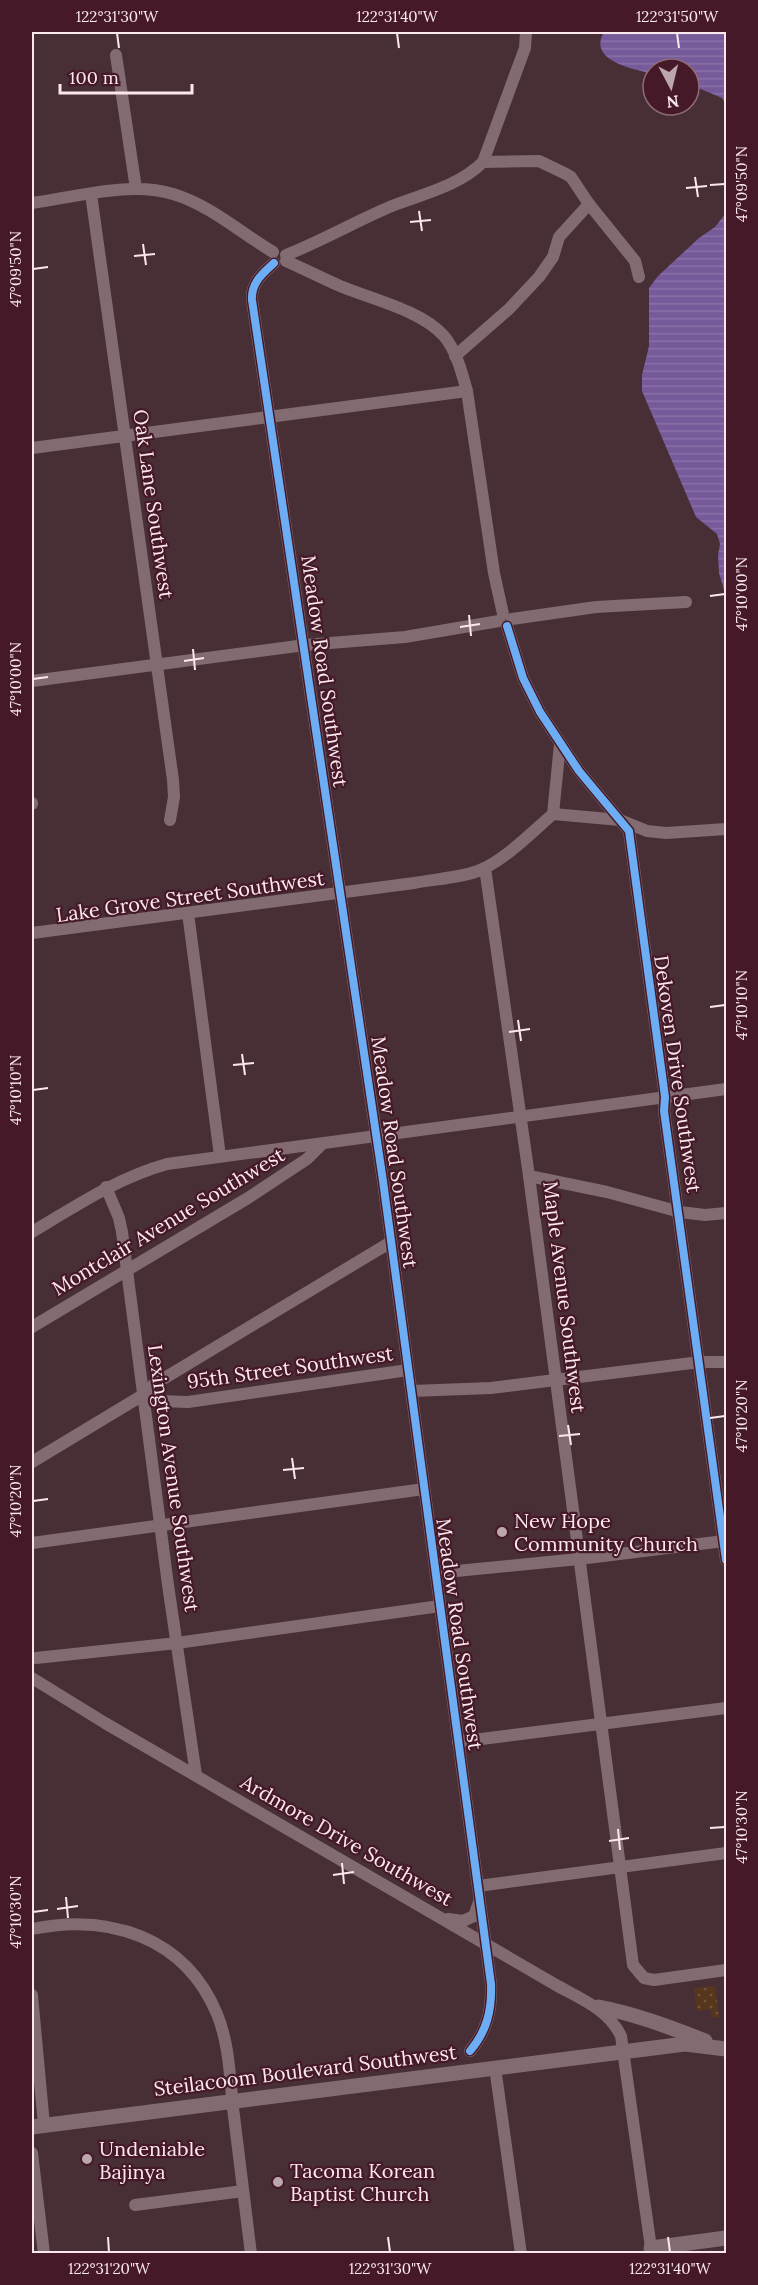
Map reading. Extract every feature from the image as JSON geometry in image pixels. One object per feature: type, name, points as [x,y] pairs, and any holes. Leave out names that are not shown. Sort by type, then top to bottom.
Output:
[{"type":"main road","points":[[598,2007],[619,2011],[679,2030],[723,2048]]},
{"type":"main road","name":"Steilacoom Boulevard Southwest","points":[[38,2126],[685,2044],[723,2048]]},
{"type":"main road","points":[[652,2251],[726,2238]]},
{"type":"main road","points":[[681,2253],[708,2240]]},
{"type":"street","points":[[280,258],[392,206],[433,192],[463,177],[483,162],[525,48],[526,32]]},
{"type":"street","points":[[116,55],[136,189]]},
{"type":"street","points":[[483,162],[522,160],[544,162],[571,177],[589,204],[635,261],[639,277]]},
{"type":"street","name":"Dekoven Drive Southwest","points":[[32,203],[136,189],[162,191],[194,202],[280,258],[423,321],[443,335],[455,356],[467,391],[494,573],[505,620],[524,678],[540,712],[560,744],[579,771],[629,831],[665,1097],[664,1111],[680,1212],[726,1560]]},
{"type":"street","name":"Oak Lane Southwest","points":[[91,194],[174,788],[170,820]]},
{"type":"street","points":[[455,356],[509,309],[539,277],[553,257],[559,237],[589,204]]},
{"type":"street","points":[[303,248],[301,259],[304,269]]},
{"type":"street","name":"Meadow Road Southwest","points":[[280,258],[256,281],[252,294],[376,1135],[491,1984],[491,2012],[483,2031],[470,2051]]},
{"type":"street","points":[[32,448],[467,391]]},
{"type":"street","points":[[32,681],[305,645],[405,637],[596,607],[686,602]]},
{"type":"street","points":[[560,744],[553,814],[620,820],[647,831],[666,833],[726,829]]},
{"type":"street","name":"Lake Grove Street Southwest","points":[[32,933],[414,883],[470,873],[485,868],[527,837],[553,814]]},
{"type":"street","name":"Maple Avenue Southwest","points":[[485,868],[529,1176],[633,1965],[644,1978],[660,1980],[726,1970]]},
{"type":"street","points":[[188,913],[220,1155]]},
{"type":"street","points":[[32,1232],[106,1188],[129,1177],[167,1164],[220,1155],[322,1144],[726,1089]]},
{"type":"street","name":"Montclair Avenue Southwest","points":[[32,1327],[248,1198],[307,1159],[322,1144]]},
{"type":"street","points":[[529,1176],[607,1192],[680,1212],[705,1215],[726,1214]]},
{"type":"street","name":"Lexington Avenue Southwest","points":[[106,1188],[119,1218],[127,1269],[160,1525],[196,1775]]},
{"type":"street","points":[[32,1462],[143,1395],[153,1385],[391,1242]]},
{"type":"street","points":[[411,1392],[491,1388],[700,1362],[726,1362]]},
{"type":"street","name":"95th Street Southwest","points":[[143,1395],[160,1401],[188,1402],[408,1370]]},
{"type":"street","points":[[32,1544],[424,1489]]},
{"type":"street","points":[[436,1573],[579,1560],[724,1541]]},
{"type":"street","points":[[36,1658],[177,1643],[440,1606]]},
{"type":"street","name":"Ardmore Drive Southwest","points":[[32,1678],[556,1985],[598,2007],[617,2029],[623,2052],[652,2251]]},
{"type":"street","points":[[458,1742],[726,1708]]},
{"type":"street","points":[[478,1886],[726,1853]]},
{"type":"street","points":[[443,1918],[457,1921],[468,1919],[477,1912],[480,1901]]},
{"type":"street","points":[[32,1929],[78,1924],[111,1927],[148,1938],[171,1951],[193,1974],[218,2015],[227,2053],[251,2253]]},
{"type":"street","points":[[32,1995],[38,2126]]},
{"type":"street","points":[[495,2067],[521,2253]]},
{"type":"street","points":[[32,2152],[44,2253]]},
{"type":"street","points":[[135,2205],[243,2191]]},
{"type":"shaded area","points":[[604,32],[726,32],[726,104],[722,98],[701,89],[701,57],[641,57],[641,71],[607,57],[600,42]]},
{"type":"shaded area","points":[[726,213],[726,597],[719,573],[720,544],[717,534],[696,517],[642,391],[642,375],[649,346],[649,288],[658,276],[699,238],[715,227]]},
{"type":"shaded area","points":[[715,1986],[719,2017],[712,2018],[711,2009],[697,2011],[694,1988]]},
{"type":"cycle path","points":[[274,263],[255,284],[252,300],[383,1181],[491,1984],[491,2003],[487,2020],[481,2036],[470,2051]]},
{"type":"cycle path","points":[[507,626],[523,678],[540,712],[579,771],[629,831],[665,1097],[664,1111],[726,1560]]},
{"type":"place","name":"New Hope Community Church","points":[[502,1532]]},
{"type":"place","name":"Undeniable Bajinya","points":[[87,2159]]},
{"type":"place","name":"Tacoma Korean Baptist Church","points":[[278,2182]]}]
